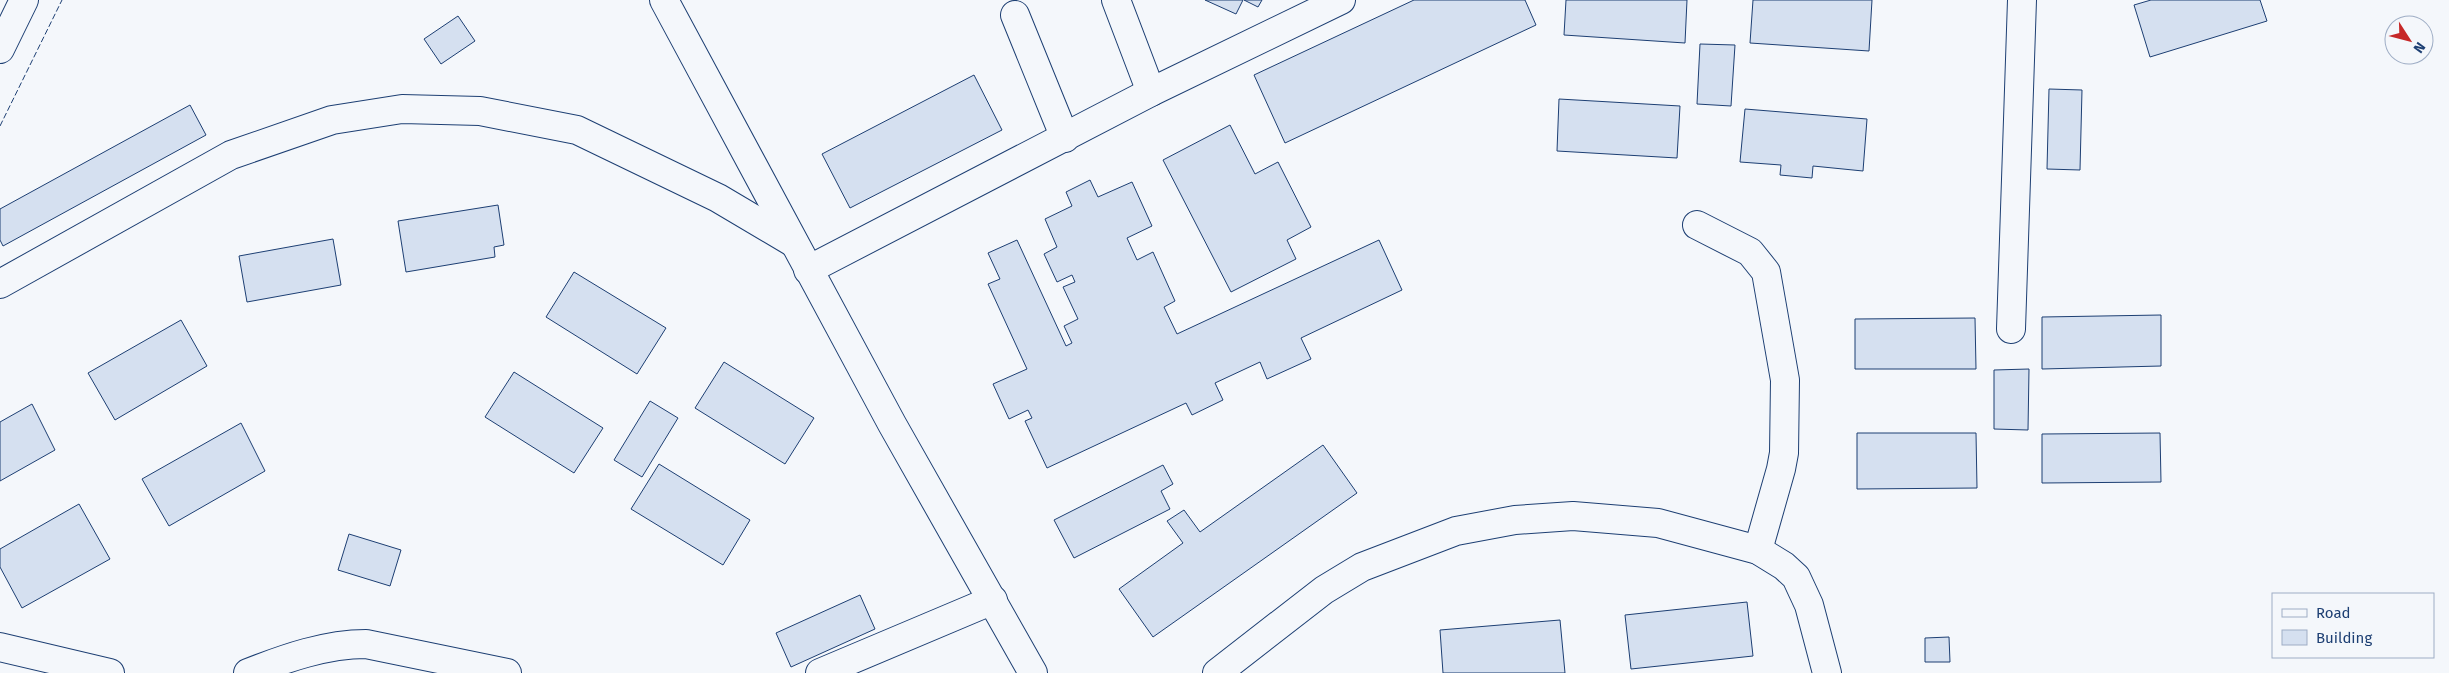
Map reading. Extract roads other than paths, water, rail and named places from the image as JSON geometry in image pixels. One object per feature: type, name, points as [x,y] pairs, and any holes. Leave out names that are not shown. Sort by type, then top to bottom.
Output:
[{"type":"street","points":[[0,49],[24,0]]},
{"type":"street","points":[[664,0],[892,424],[1033,673]]},
{"type":"street","points":[[1116,0],[1151,92]]},
{"type":"street","points":[[808,270],[1151,92],[1341,0]]},
{"type":"street","points":[[2011,329],[2022,0]]},
{"type":"street","points":[[1016,14],[1065,138]]},
{"type":"street","points":[[0,284],[231,155],[332,120],[402,108],[480,111],[577,130],[718,198],[794,243]]},
{"type":"street","points":[[1697,225],[1750,252],[1766,272],[1785,380],[1784,453],[1782,469],[1758,550]]},
{"type":"street","points":[[1217,673],[1324,590],[1362,567],[1456,531],[1515,520],[1573,516],[1658,523],[1758,550],[1784,566],[1796,577],[1809,605],[1827,673]]},
{"type":"street","points":[[820,673],[993,600]]},
{"type":"street","points":[[248,673],[315,651],[346,644],[366,644],[507,673]]},
{"type":"street","points":[[0,647],[110,673]]}]
